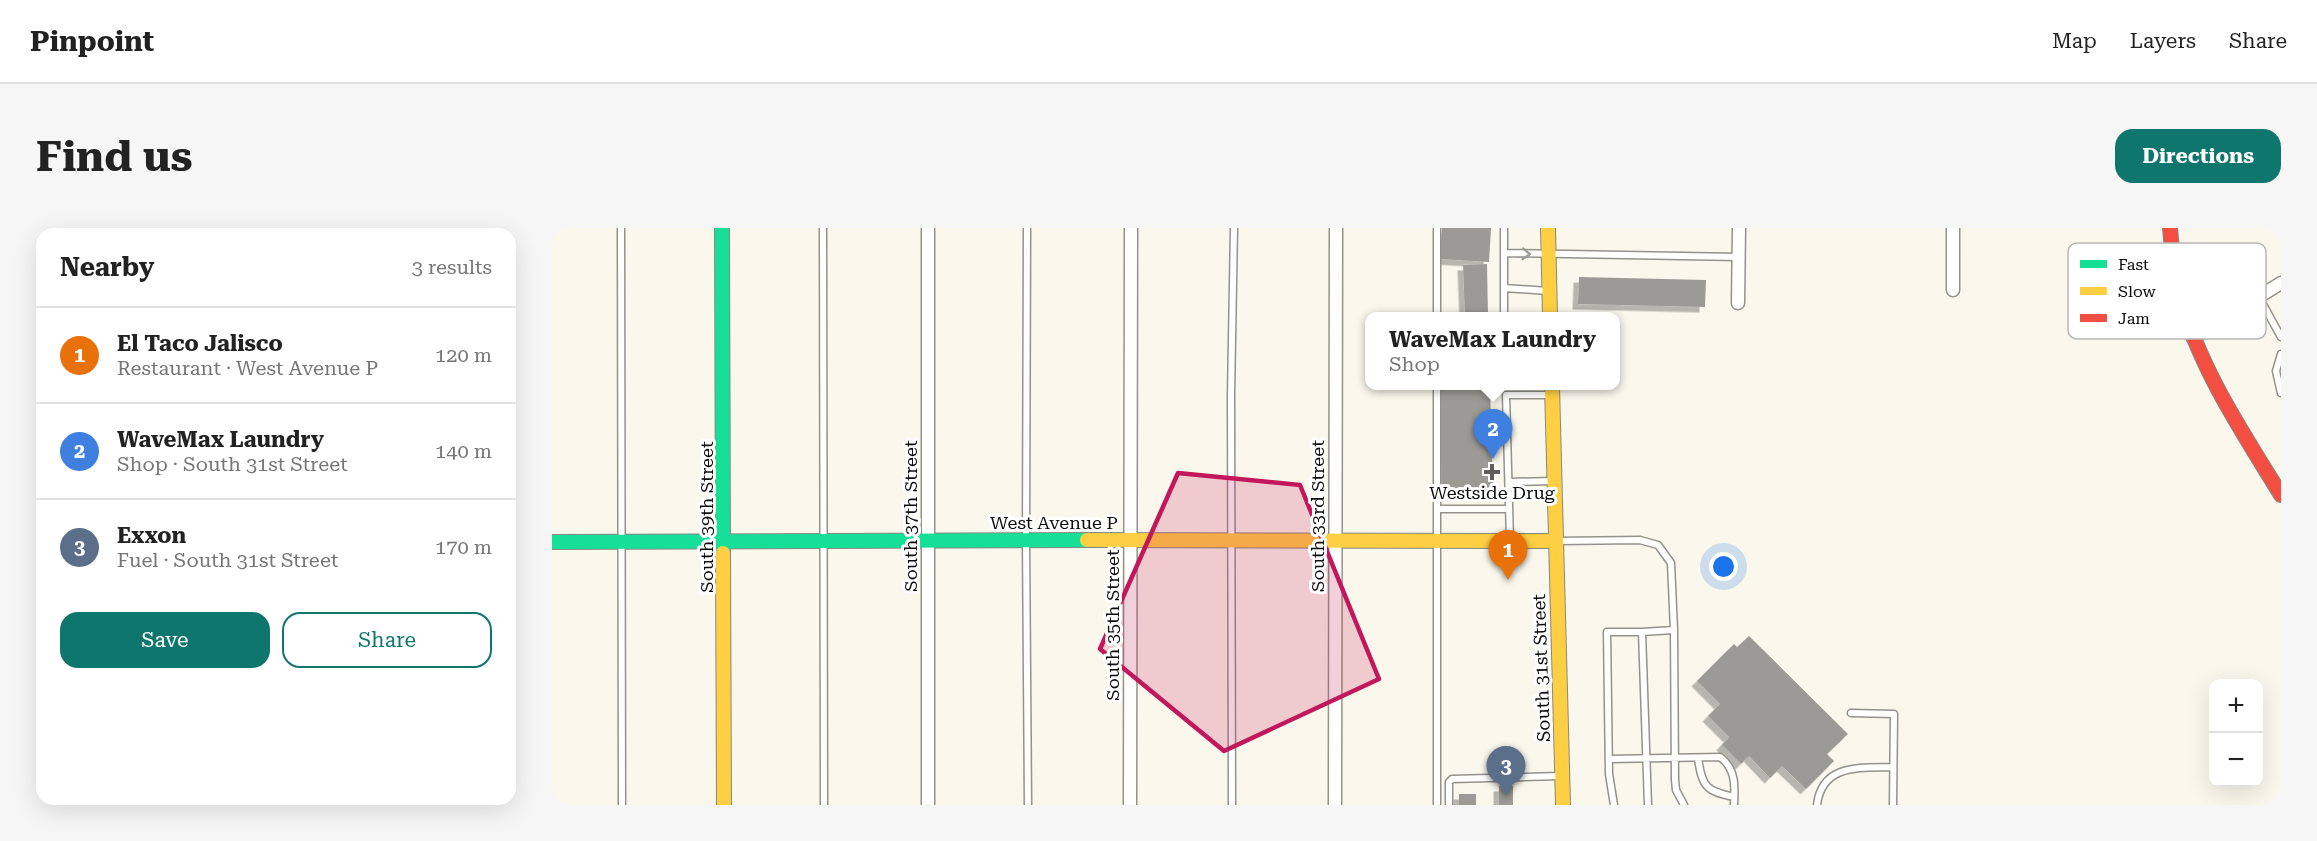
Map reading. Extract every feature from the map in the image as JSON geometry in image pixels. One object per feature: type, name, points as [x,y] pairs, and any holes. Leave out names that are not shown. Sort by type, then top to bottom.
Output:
[{"type":"street","name":"South 39th Street","points":[[722,228],[724,805]]},
{"type":"street","name":"South 37th Street","points":[[928,228],[928,805]]},
{"type":"street","name":"South 35th Street","points":[[1130,805],[1131,228]]},
{"type":"street","name":"South 33rd Street","points":[[1335,805],[1336,228]]},
{"type":"street","points":[[1548,228],[1550,312]]},
{"type":"street","points":[[1738,303],[1739,228]]},
{"type":"street","points":[[1953,228],[1953,291]]},
{"type":"street","points":[[2266,293],[2281,283]]},
{"type":"street","points":[[2193,339],[2219,393],[2281,495]]},
{"type":"street","name":"South 31st Street","points":[[1552,390],[1563,805]]},
{"type":"street","name":"West Avenue P","points":[[552,542],[1556,541]]},
{"type":"lane","points":[[621,228],[622,805]]},
{"type":"lane","points":[[823,228],[824,805]]},
{"type":"lane","points":[[1027,228],[1028,805]]},
{"type":"lane","points":[[1232,805],[1231,541],[1234,228]]},
{"type":"lane","points":[[1437,228],[1437,312]]},
{"type":"lane","points":[[1504,228],[1504,312]]},
{"type":"lane","points":[[1504,253],[1739,257]]},
{"type":"lane","points":[[1504,288],[1549,291]]},
{"type":"lane","points":[[2266,310],[2281,337]]},
{"type":"lane","points":[[2281,354],[2276,370],[2281,393]]},
{"type":"lane","points":[[1437,390],[1437,805]]},
{"type":"lane","points":[[1510,541],[1506,395],[1552,390]]},
{"type":"lane","points":[[1509,482],[1554,481]]},
{"type":"lane","points":[[1437,509],[1509,509]]},
{"type":"lane","points":[[1556,541],[1640,540],[1658,545],[1671,562],[1676,790],[1684,805]]},
{"type":"lane","points":[[1614,805],[1609,759],[1608,632],[1674,630]]},
{"type":"lane","points":[[1642,632],[1648,805]]},
{"type":"lane","points":[[1851,713],[1894,714],[1893,805]]},
{"type":"lane","points":[[1609,759],[1720,757],[1730,765],[1734,776],[1734,805]]},
{"type":"lane","points":[[1698,758],[1701,776],[1706,787],[1717,793],[1734,797]]},
{"type":"lane","points":[[1817,805],[1819,791],[1838,772],[1850,769],[1893,767]]},
{"type":"lane","points":[[1449,805],[1449,782],[1452,779],[1562,776]]},
{"type":"highlighted area","points":[[1178,473],[1300,485],[1379,679],[1224,751],[1100,649]]},
{"type":"building","points":[[1442,228],[1491,228],[1489,262],[1440,259]]},
{"type":"building","points":[[1487,264],[1488,312],[1465,312],[1463,265]]},
{"type":"building","points":[[1579,277],[1706,280],[1705,307],[1578,304]]},
{"type":"building","points":[[1439,390],[1490,390],[1493,493],[1442,494]]},
{"type":"building","points":[[1749,636],[1848,734],[1827,754],[1834,761],[1806,789],[1782,766],[1770,778],[1749,756],[1741,764],[1722,745],[1729,737],[1708,716],[1720,704],[1697,681],[1734,644],[1737,647]]},
{"type":"building","points":[[1499,786],[1513,786],[1513,805],[1499,805]]},
{"type":"building","points":[[1459,794],[1476,794],[1476,805],[1459,805]]},
{"type":"traffic: fast","points":[[722,228],[723,553]]},
{"type":"traffic: fast","points":[[552,542],[1087,540]]},
{"type":"traffic: slow","points":[[1548,228],[1550,312]]},
{"type":"traffic: slow","points":[[1552,390],[1563,805]]},
{"type":"traffic: slow","points":[[1087,540],[1556,541]]},
{"type":"traffic: slow","points":[[723,553],[724,805]]},
{"type":"traffic: jam","points":[[2170,228],[2172,243]]},
{"type":"traffic: jam","points":[[2194,339],[2224,401],[2281,495]]},
{"type":"place","name":"WaveMax Laundry","points":[[1493,459]]},
{"type":"place","name":"Westside Drug","points":[[1492,472]]},
{"type":"place","name":"El Taco Jalisco","points":[[1508,580]]},
{"type":"place","name":"Exxon","points":[[1506,796]]}]
